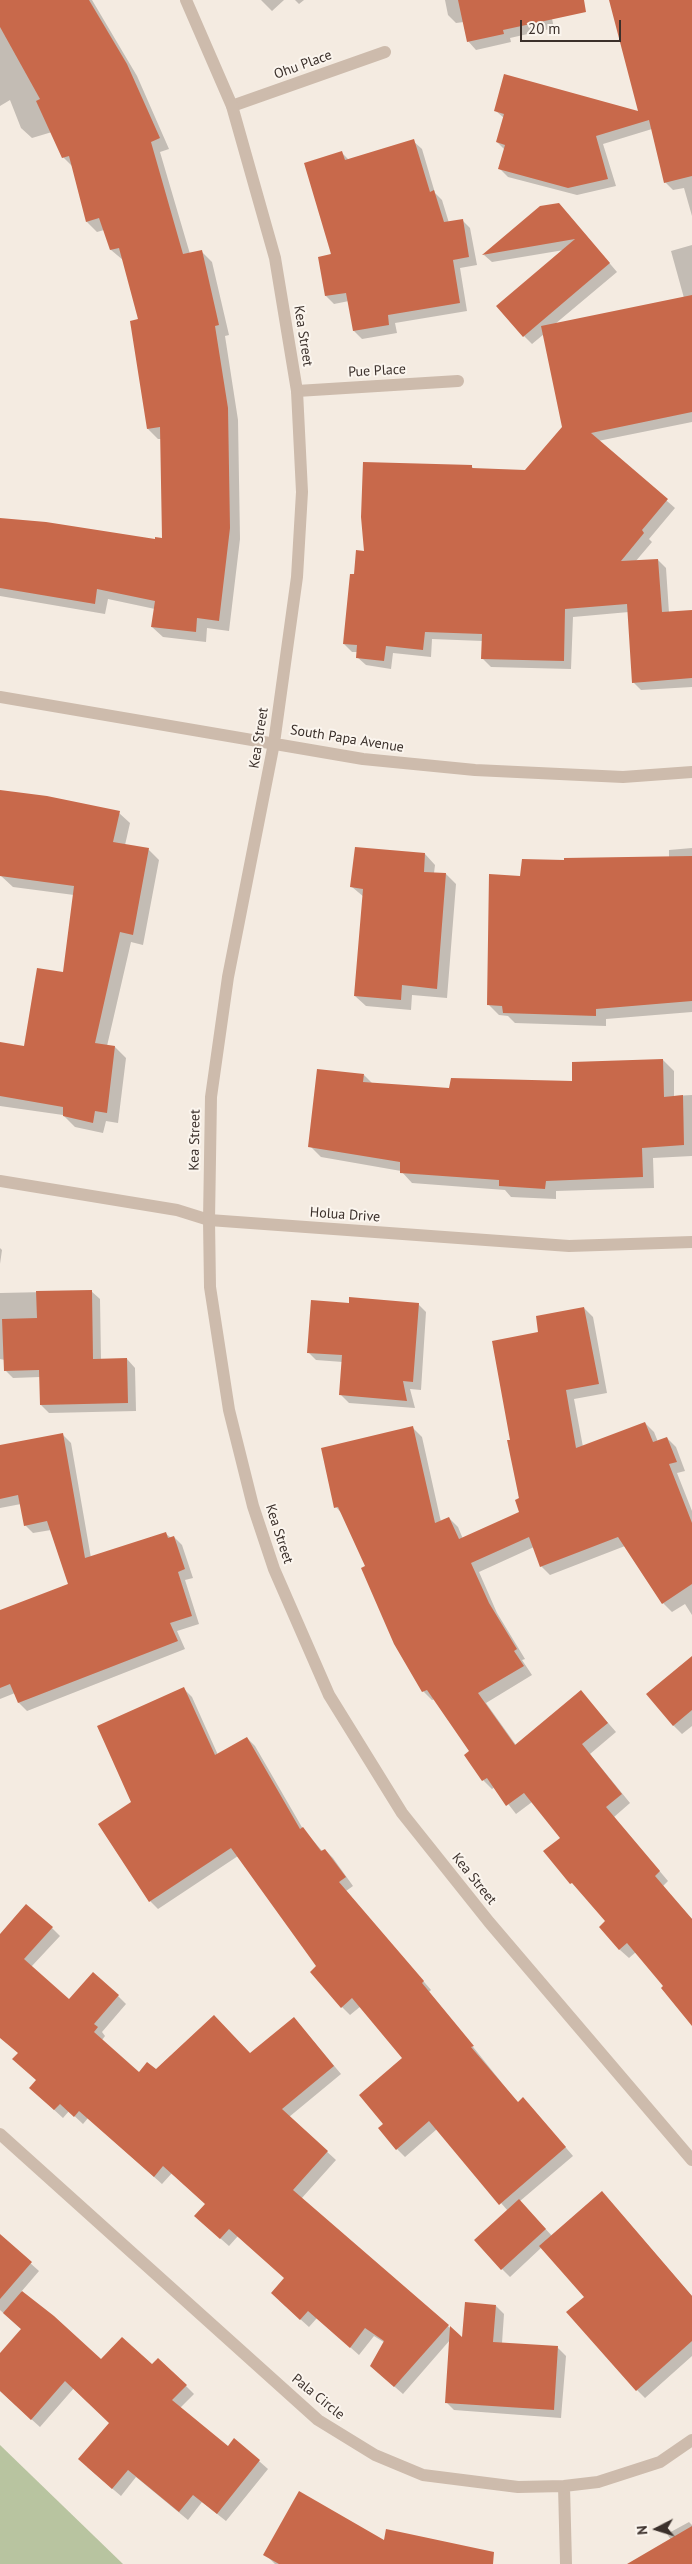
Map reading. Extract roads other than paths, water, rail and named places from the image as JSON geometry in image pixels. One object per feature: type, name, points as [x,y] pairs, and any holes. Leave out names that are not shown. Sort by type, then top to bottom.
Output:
[{"type":"street","name":"Kea Street","points":[[186,0],[232,106],[275,258],[297,391],[302,492],[297,568],[274,743],[228,977],[213,1088],[208,1220],[210,1287],[229,1410],[253,1506],[274,1569],[329,1695],[402,1813],[489,1922],[692,2160]]},
{"type":"street","name":"Ohu Place","points":[[232,106],[385,52]]},
{"type":"street","name":"Pue Place","points":[[297,391],[458,382]]},
{"type":"street","name":"South Papa Avenue","points":[[0,697],[363,759],[475,770],[623,777],[692,772]]},
{"type":"street","name":"Holua Drive","points":[[0,1181],[177,1210],[208,1220],[569,1246],[692,1242]]},
{"type":"street","name":"Pala Circle","points":[[0,2134],[318,2420],[375,2456],[423,2475],[518,2487],[564,2486],[598,2482],[660,2462],[692,2440]]},
{"type":"street","points":[[564,2486],[566,2564]]}]
